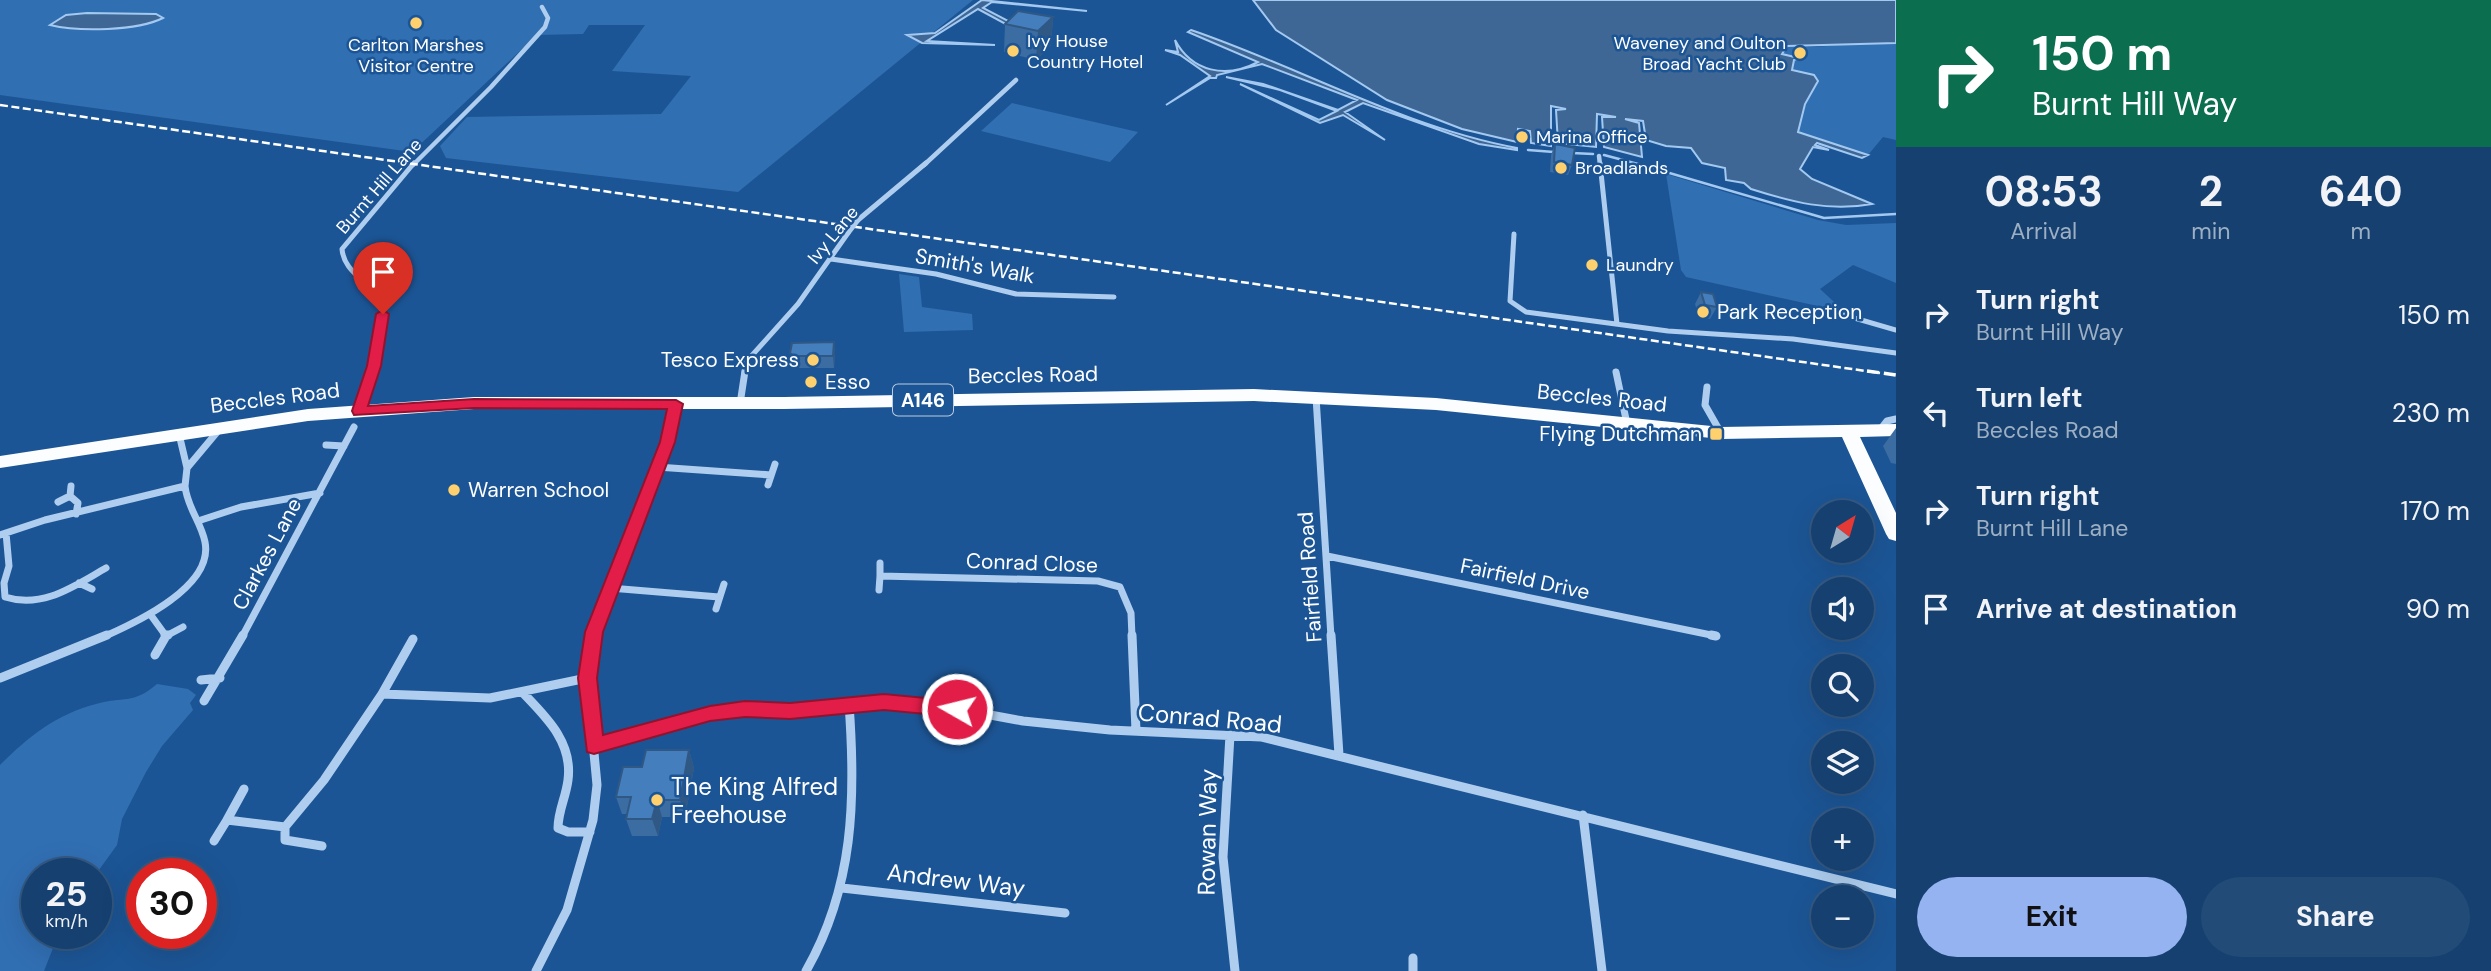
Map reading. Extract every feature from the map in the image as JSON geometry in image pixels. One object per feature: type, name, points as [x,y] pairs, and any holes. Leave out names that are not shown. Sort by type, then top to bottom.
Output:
[{"type":"highway","name":"Beccles Road","points":[[0,462],[222,427],[356,419],[474,404],[740,404],[1156,396],[1316,397],[1498,410],[1721,433],[1888,430]]},
{"type":"highway","points":[[1849,432],[1896,534]]},
{"type":"street","name":"Burnt Hill Lane","points":[[356,419],[374,366],[383,314],[379,299],[346,265],[341,257],[342,249],[415,162],[491,87],[545,27],[548,18],[542,7]]},
{"type":"street","name":"Ivy Lane","points":[[740,404],[746,362],[778,328],[858,220],[922,167],[1016,80]]},
{"type":"street","points":[[1599,156],[1617,324]]},
{"type":"street","points":[[1514,234],[1510,301],[1513,306],[1525,312],[1668,331],[1793,339],[1896,354]]},
{"type":"street","name":"Smith's Walk","points":[[831,259],[936,274],[1016,293],[1114,297]]},
{"type":"street","points":[[1844,315],[1896,330]]},
{"type":"street","points":[[1616,372],[1627,424]]},
{"type":"street","points":[[1707,387],[1705,405],[1721,433]]},
{"type":"street","name":"Fairfield Road","points":[[1316,397],[1339,755]]},
{"type":"street","points":[[536,971],[567,909],[590,832],[597,785],[587,678],[594,632],[667,442],[676,404]]},
{"type":"street","name":"Clarkes Lane","points":[[204,701],[220,678],[356,419]]},
{"type":"street","name":"Beccles Road","points":[[1888,430],[1887,421],[1896,419]]},
{"type":"street","points":[[187,468],[222,427]]},
{"type":"street","points":[[0,678],[108,635],[150,614],[180,593],[201,568],[206,554],[205,538],[188,506],[185,486],[187,468],[178,433]]},
{"type":"street","points":[[326,445],[344,446]]},
{"type":"street","points":[[768,485],[775,464]]},
{"type":"street","points":[[657,467],[771,475]]},
{"type":"street","points":[[70,496],[71,486]]},
{"type":"street","points":[[106,568],[36,602],[22,603],[5,597],[4,583],[9,566],[3,534],[185,486]]},
{"type":"street","points":[[198,521],[241,507],[320,492]]},
{"type":"street","points":[[70,496],[78,503],[76,514]]},
{"type":"street","points":[[58,502],[70,496]]},
{"type":"street","name":"Fairfield Drive","points":[[1326,556],[1716,636]]},
{"type":"street","points":[[880,563],[880,590]]},
{"type":"street","name":"Conrad Close","points":[[880,576],[1098,581],[1119,587],[1130,613],[1136,731]]},
{"type":"street","points":[[79,583],[92,589]]},
{"type":"street","points":[[716,609],[724,584]]},
{"type":"street","points":[[610,588],[719,597]]},
{"type":"street","points":[[150,614],[166,636]]},
{"type":"street","points":[[155,655],[166,636],[183,627]]},
{"type":"street","points":[[322,846],[285,841],[285,827],[324,780],[382,694],[413,639]]},
{"type":"street","points":[[201,680],[220,678]]},
{"type":"street","points":[[382,694],[451,699],[522,692],[587,678]]},
{"type":"street","points":[[522,692],[565,740],[568,779],[557,816],[558,828],[568,832],[590,832]]},
{"type":"street","points":[[806,971],[826,937],[842,888],[853,770],[849,704]]},
{"type":"street","name":"Conrad Road","points":[[594,746],[710,713],[745,709],[790,711],[849,704],[936,705],[1023,721],[1136,731],[1261,737],[1896,894]]},
{"type":"street","name":"Rowan Way","points":[[1230,736],[1223,857],[1235,971]]},
{"type":"street","points":[[214,841],[244,789]]},
{"type":"street","points":[[1583,815],[1602,971]]},
{"type":"street","points":[[227,820],[285,827]]},
{"type":"street","name":"Andrew Way","points":[[842,888],[1065,914]]},
{"type":"street","points":[[1413,958],[1413,971]]},
{"type":"shaded area","points":[[0,0],[973,0],[738,192],[446,158],[440,146],[467,117],[661,114],[691,76],[612,71],[645,25],[589,25],[583,34],[537,35],[412,152],[0,95]]},
{"type":"shaded area","points":[[982,0],[1087,11],[992,2],[983,8],[1016,25],[1011,27],[978,9],[927,41],[995,45],[922,43],[907,35],[935,33]]},
{"type":"shaded area","points":[[1253,0],[1896,0],[1896,43],[1787,46],[1782,54],[1799,58],[1794,60],[1792,70],[1814,75],[1818,81],[1805,104],[1798,132],[1868,155],[1862,158],[1817,143],[1815,145],[1829,150],[1813,147],[1800,169],[1812,179],[1872,204],[1841,207],[1811,204],[1781,198],[1751,189],[1744,183],[1726,180],[1725,168],[1702,163],[1691,148],[1666,146],[1646,140],[1643,121],[1625,119],[1639,123],[1642,157],[1604,147],[1602,117],[1616,117],[1597,114],[1596,147],[1558,143],[1556,110],[1566,109],[1551,106],[1551,146],[1531,143],[1530,131],[1518,129],[1517,142],[1462,129],[1387,100],[1276,30]]},
{"type":"shaded area","points":[[156,14],[163,18],[138,26],[108,29],[76,29],[50,25],[66,15]]},
{"type":"shaded area","points":[[1191,30],[1392,111],[1433,126],[1517,150],[1479,144],[1363,103],[1345,112],[1385,140],[1343,115],[1320,123],[1240,84],[1319,120],[1337,111],[1280,90],[1226,77],[1263,84],[1338,110],[1357,100],[1262,64],[1217,75],[1166,105],[1210,76],[1180,55],[1165,50],[1178,52],[1175,40],[1191,59],[1200,66],[1211,69],[1234,70],[1258,62],[1188,32]]},
{"type":"shaded area","points":[[1863,42],[1896,43],[1896,140],[1883,137],[1868,155],[1797,132],[1805,104],[1818,81],[1814,75],[1791,70],[1794,59],[1782,54],[1786,46],[1817,47]]},
{"type":"shaded area","points":[[1012,103],[1138,132],[1110,162],[981,131]]},
{"type":"shaded area","points":[[1666,174],[1818,220],[1846,225],[1896,223],[1896,283],[1853,265],[1820,289],[1845,312],[1686,277],[1681,270]]},
{"type":"shaded area","points":[[899,274],[919,277],[922,307],[972,314],[973,330],[904,332]]},
{"type":"shaded area","points":[[157,684],[188,689],[196,695],[190,703],[193,710],[162,746],[146,772],[122,819],[117,845],[108,858],[21,858],[21,949],[53,949],[44,971],[0,971],[0,765],[32,736],[68,714],[149,691]]},
{"type":"building","points":[[1018,11],[1053,17],[1038,31],[1005,24]]},
{"type":"building","points":[[1555,144],[1575,148],[1572,165],[1554,162]]},
{"type":"building","points":[[1701,292],[1713,294],[1717,307],[1705,305]]},
{"type":"building","points":[[834,342],[833,356],[794,356],[790,353],[792,343]]},
{"type":"building","points":[[646,750],[689,750],[680,800],[657,800],[652,819],[626,819],[631,797],[616,797],[623,767],[642,767]]},
{"type":"waterway","points":[[1528,150],[1554,152]]},
{"type":"waterway","points":[[1572,153],[1593,154]]},
{"type":"waterway","points":[[1604,155],[1653,168]]},
{"type":"waterway","points":[[1666,172],[1824,218],[1896,214]]},
{"type":"railway","points":[[0,105],[1880,373]]},
{"type":"railway","points":[[1867,371],[1896,375]]},
{"type":"place","name":"Carlton Marshes Visitor Centre","points":[[416,23]]},
{"type":"place","name":"Ivy House Country Hotel","points":[[1013,51]]},
{"type":"place","name":"Waveney and Oulton Broad Yacht Club","points":[[1800,53]]},
{"type":"place","name":"Marina Office","points":[[1522,137]]},
{"type":"place","name":"Broadlands","points":[[1561,168]]},
{"type":"place","name":"Laundry","points":[[1592,265]]},
{"type":"place","name":"Park Reception","points":[[1703,312]]},
{"type":"place","name":"Tesco Express","points":[[813,360]]},
{"type":"place","name":"Esso","points":[[811,382]]},
{"type":"place","name":"Flying Dutchman","points":[[1716,434]]},
{"type":"place","name":"Warren School","points":[[454,490]]},
{"type":"place","name":"The King Alfred Freehouse","points":[[657,800]]},
{"type":"route","points":[[383,314],[374,366],[359,411],[474,404],[676,404],[667,442],[594,632],[587,678],[594,746],[710,713],[745,709],[790,711],[884,702],[957,709]]}]
